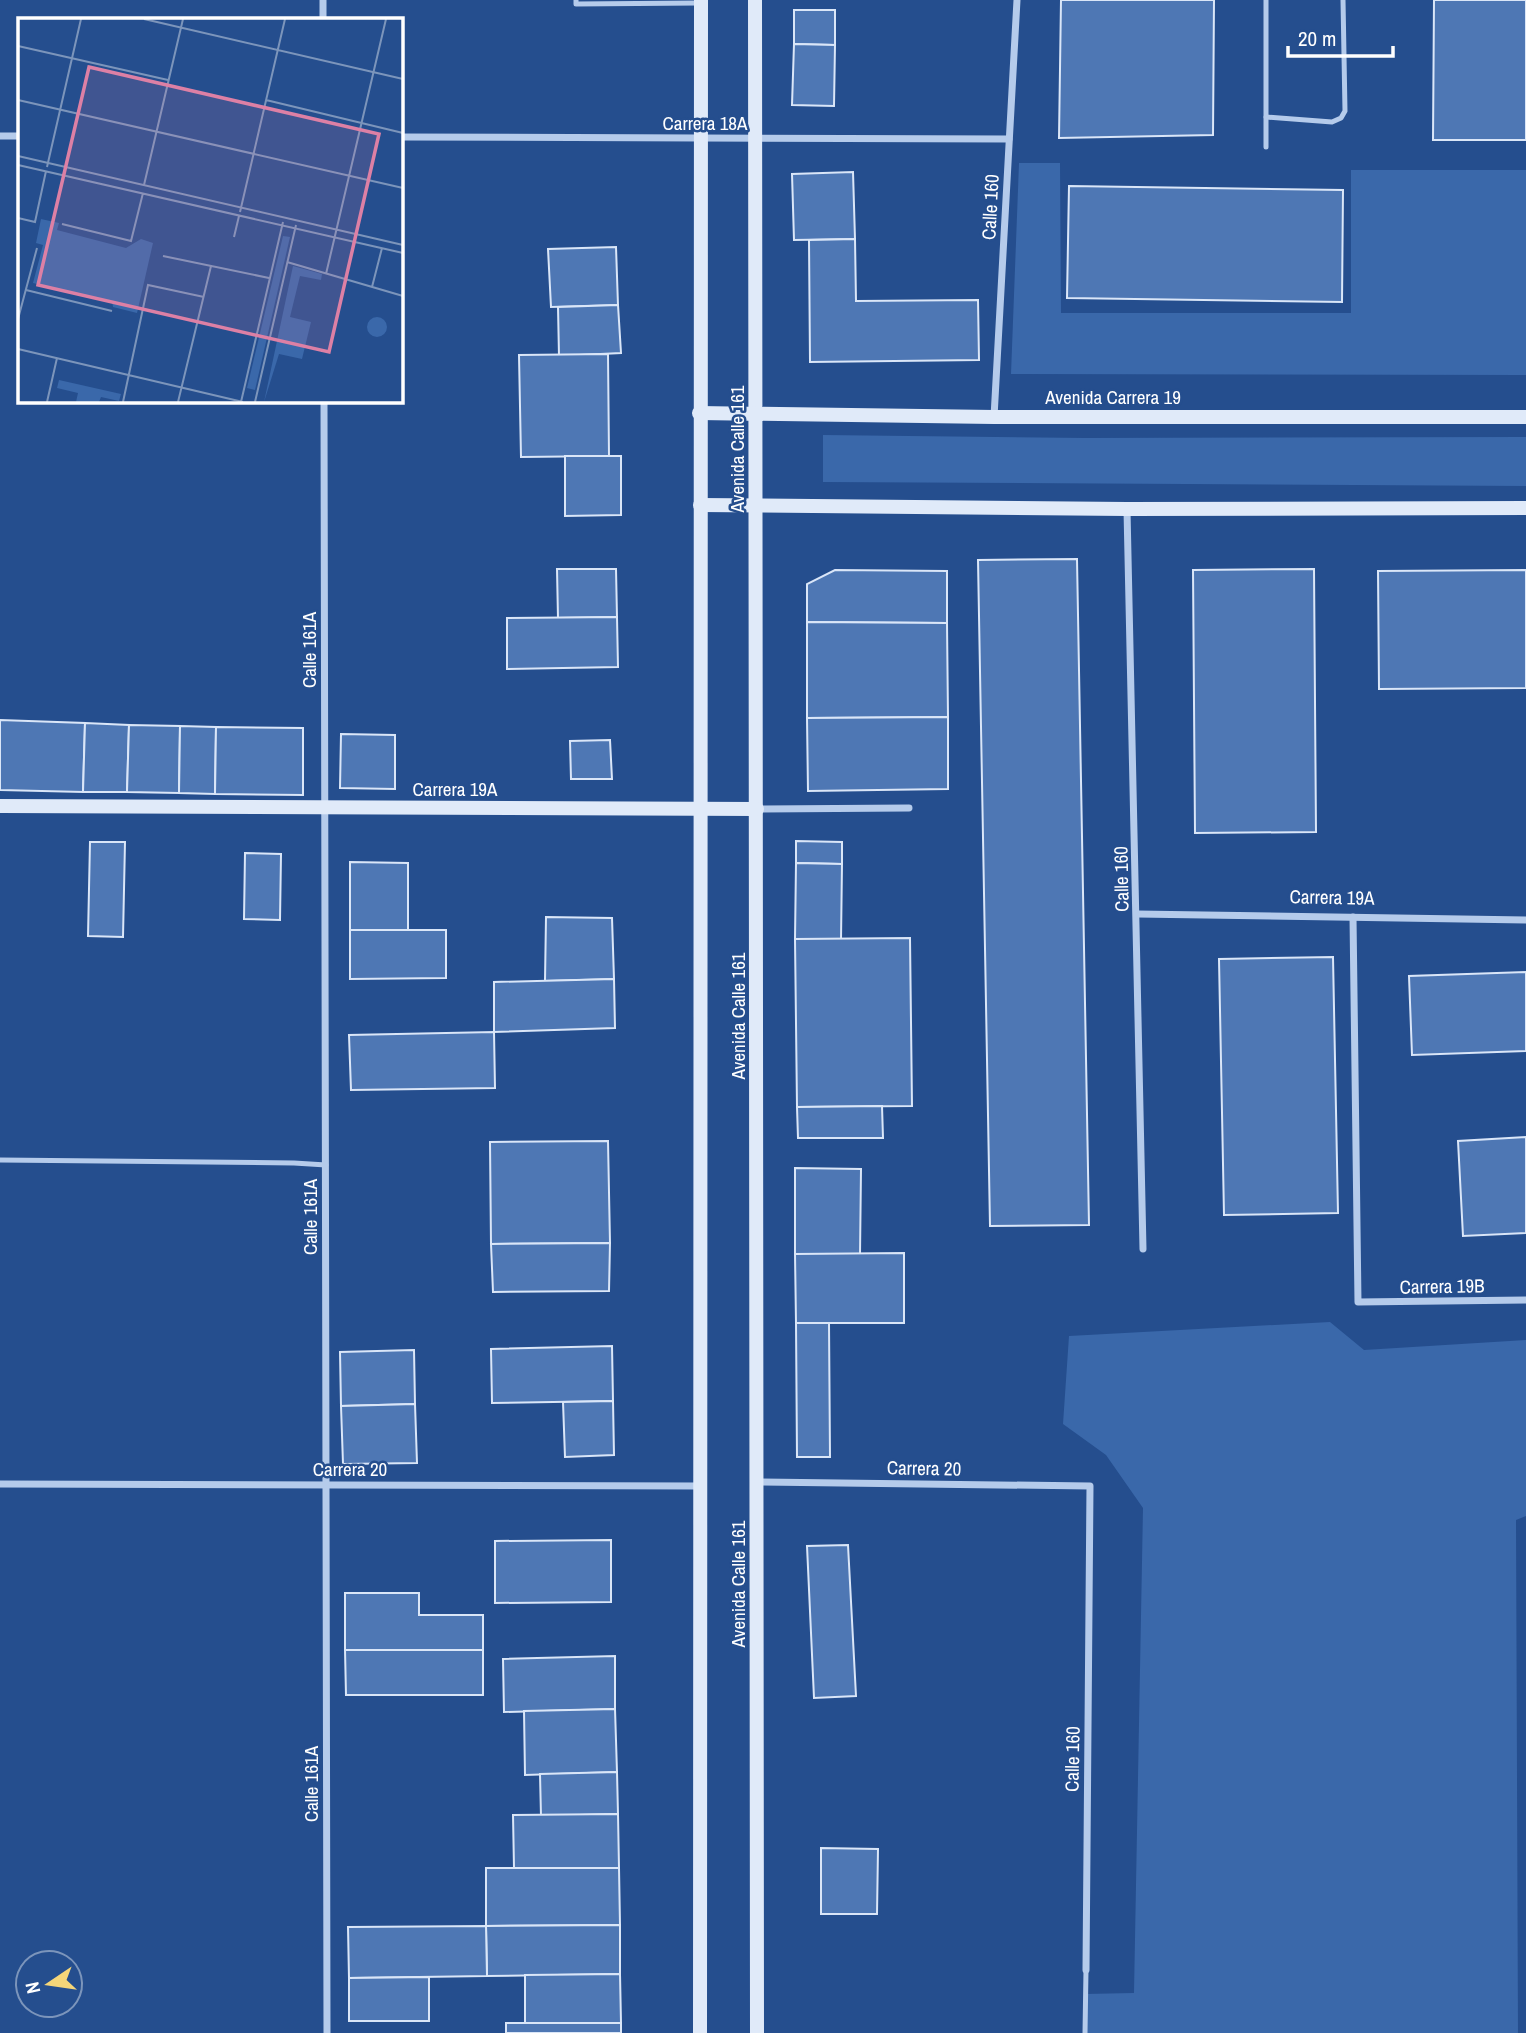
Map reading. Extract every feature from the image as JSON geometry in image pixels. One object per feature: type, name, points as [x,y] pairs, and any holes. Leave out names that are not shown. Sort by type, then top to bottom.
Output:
[{"type":"main road","name":"Avenida Calle 161","points":[[755,0],[757,2033]]},
{"type":"main road","name":"Avenida Calle 161","points":[[700,2033],[701,1]]},
{"type":"main road","name":"Avenida Carrera 19","points":[[699,413],[1526,416]]},
{"type":"main road","points":[[700,505],[1127,509],[1526,508]]},
{"type":"main road","name":"Carrera 19A","points":[[0,806],[757,809]]},
{"type":"street","points":[[323,0],[324,18]]},
{"type":"street","name":"Calle 160","points":[[994,416],[1017,0]]},
{"type":"street","points":[[0,136],[18,136]]},
{"type":"street","name":"Carrera 18A","points":[[402,137],[1009,139]]},
{"type":"street","name":"Calle 161A","points":[[324,402],[327,2033]]},
{"type":"street","name":"Calle 160","points":[[1127,509],[1143,1249]]},
{"type":"street","name":"Carrera 19A","points":[[757,809],[909,808]]},
{"type":"street","name":"Carrera 19A","points":[[1137,914],[1526,920]]},
{"type":"street","name":"Carrera 19B","points":[[1353,917],[1358,1303],[1526,1300]]},
{"type":"street","name":"Carrera 20","points":[[757,1482],[1090,1486]]},
{"type":"street","name":"Carrera 20","points":[[0,1484],[700,1486]]},
{"type":"street","name":"Calle 160","points":[[1086,1970],[1090,1486]]},
{"type":"lane","points":[[576,0],[576,4],[701,1]]},
{"type":"lane","points":[[1266,0],[1266,147]]},
{"type":"lane","points":[[1266,117],[1332,122],[1341,118],[1345,111],[1343,0]]},
{"type":"lane","points":[[0,1160],[294,1163],[326,1166]]},
{"type":"lane","name":"Calle 160","points":[[1085,2033],[1086,1970]]},
{"type":"shaded area","points":[[1019,163],[1060,163],[1061,313],[1351,313],[1351,170],[1526,170],[1526,375],[1011,374]]},
{"type":"shaded area","points":[[823,435],[1085,438],[1526,437],[1526,486],[823,482]]},
{"type":"shaded area","points":[[1330,1322],[1364,1350],[1526,1340],[1526,1516],[1516,1520],[1518,2033],[1085,2033],[1085,1994],[1134,1993],[1143,1508],[1106,1455],[1063,1424],[1069,1336]]},
{"type":"building","points":[[1061,0],[1214,0],[1213,135],[1059,138]]},
{"type":"building","points":[[1434,0],[1526,0],[1526,140],[1433,140]]},
{"type":"building","points":[[794,10],[835,10],[835,45],[794,44]]},
{"type":"building","points":[[794,44],[835,45],[834,106],[792,105]]},
{"type":"building","points":[[853,172],[855,239],[794,240],[792,174]]},
{"type":"building","points":[[1069,186],[1343,190],[1342,302],[1067,298]]},
{"type":"building","points":[[855,239],[856,301],[978,300],[979,360],[810,362],[809,240]]},
{"type":"building","points":[[616,247],[618,305],[551,307],[548,249]]},
{"type":"building","points":[[618,305],[621,353],[559,356],[558,307]]},
{"type":"building","points":[[608,354],[609,456],[521,457],[519,355]]},
{"type":"building","points":[[565,456],[621,456],[621,515],[565,516]]},
{"type":"building","points":[[1077,559],[1089,1225],[990,1226],[978,560]]},
{"type":"building","points":[[557,569],[616,569],[617,617],[558,618]]},
{"type":"building","points":[[1314,569],[1316,832],[1195,833],[1193,570]]},
{"type":"building","points":[[835,570],[947,571],[947,623],[807,622],[807,584]]},
{"type":"building","points":[[1526,570],[1526,688],[1379,689],[1378,571]]},
{"type":"building","points":[[617,617],[618,667],[507,669],[507,618]]},
{"type":"building","points":[[807,622],[947,623],[948,717],[807,718]]},
{"type":"building","points":[[948,717],[948,789],[808,791],[807,718]]},
{"type":"building","points":[[0,720],[85,723],[83,792],[0,790]]},
{"type":"building","points":[[85,723],[129,725],[127,792],[83,792]]},
{"type":"building","points":[[129,725],[180,726],[179,793],[127,792]]},
{"type":"building","points":[[180,726],[216,727],[215,794],[179,793]]},
{"type":"building","points":[[216,727],[303,728],[303,795],[215,794]]},
{"type":"building","points":[[341,734],[395,735],[395,789],[340,788]]},
{"type":"building","points":[[610,740],[612,779],[571,779],[570,741]]},
{"type":"building","points":[[796,841],[842,842],[842,864],[796,863]]},
{"type":"building","points":[[90,842],[125,842],[123,937],[88,936]]},
{"type":"building","points":[[245,853],[281,854],[280,920],[244,919]]},
{"type":"building","points":[[350,862],[408,863],[408,930],[350,930]]},
{"type":"building","points":[[796,863],[842,864],[841,940],[795,939]]},
{"type":"building","points":[[546,917],[612,918],[614,979],[545,981]]},
{"type":"building","points":[[350,930],[446,930],[446,978],[350,979]]},
{"type":"building","points":[[910,938],[912,1106],[797,1107],[795,939]]},
{"type":"building","points":[[1333,957],[1338,1213],[1224,1215],[1219,959]]},
{"type":"building","points":[[1526,972],[1526,1051],[1412,1055],[1409,976]]},
{"type":"building","points":[[614,979],[615,1028],[494,1032],[494,982]]},
{"type":"building","points":[[494,1032],[495,1088],[351,1090],[349,1035]]},
{"type":"building","points":[[882,1106],[883,1138],[798,1138],[797,1107]]},
{"type":"building","points":[[1526,1137],[1526,1233],[1463,1236],[1458,1141]]},
{"type":"building","points":[[608,1141],[610,1243],[491,1244],[490,1142]]},
{"type":"building","points":[[795,1168],[861,1169],[860,1255],[795,1254]]},
{"type":"building","points":[[610,1243],[609,1291],[493,1292],[491,1244]]},
{"type":"building","points":[[904,1253],[904,1323],[796,1323],[795,1254]]},
{"type":"building","points":[[796,1323],[829,1323],[830,1457],[797,1457]]},
{"type":"building","points":[[612,1346],[613,1401],[492,1403],[491,1349]]},
{"type":"building","points":[[414,1350],[415,1404],[341,1406],[340,1352]]},
{"type":"building","points":[[613,1401],[614,1455],[565,1457],[563,1402]]},
{"type":"building","points":[[415,1404],[417,1463],[343,1464],[341,1406]]},
{"type":"building","points":[[611,1540],[611,1602],[495,1603],[495,1541]]},
{"type":"building","points":[[848,1545],[856,1696],[814,1698],[807,1546]]},
{"type":"building","points":[[345,1593],[419,1593],[419,1615],[483,1615],[483,1650],[345,1650]]},
{"type":"building","points":[[345,1650],[483,1650],[483,1695],[346,1695]]},
{"type":"building","points":[[615,1656],[615,1709],[504,1712],[503,1659]]},
{"type":"building","points":[[615,1709],[617,1772],[525,1775],[524,1711]]},
{"type":"building","points":[[617,1772],[618,1814],[541,1816],[540,1774]]},
{"type":"building","points":[[618,1814],[619,1868],[514,1868],[513,1815]]},
{"type":"building","points":[[821,1848],[878,1849],[877,1914],[821,1914]]},
{"type":"building","points":[[486,1868],[619,1868],[620,1925],[486,1926]]},
{"type":"building","points":[[620,1925],[620,1974],[487,1976],[486,1926]]},
{"type":"building","points":[[486,1926],[487,1976],[349,1978],[348,1927]]},
{"type":"building","points":[[620,1974],[621,2023],[525,2023],[525,1975]]},
{"type":"building","points":[[429,1977],[429,2021],[349,2021],[349,1978]]},
{"type":"building","points":[[506,2023],[621,2023],[621,2033],[506,2033]]}]
